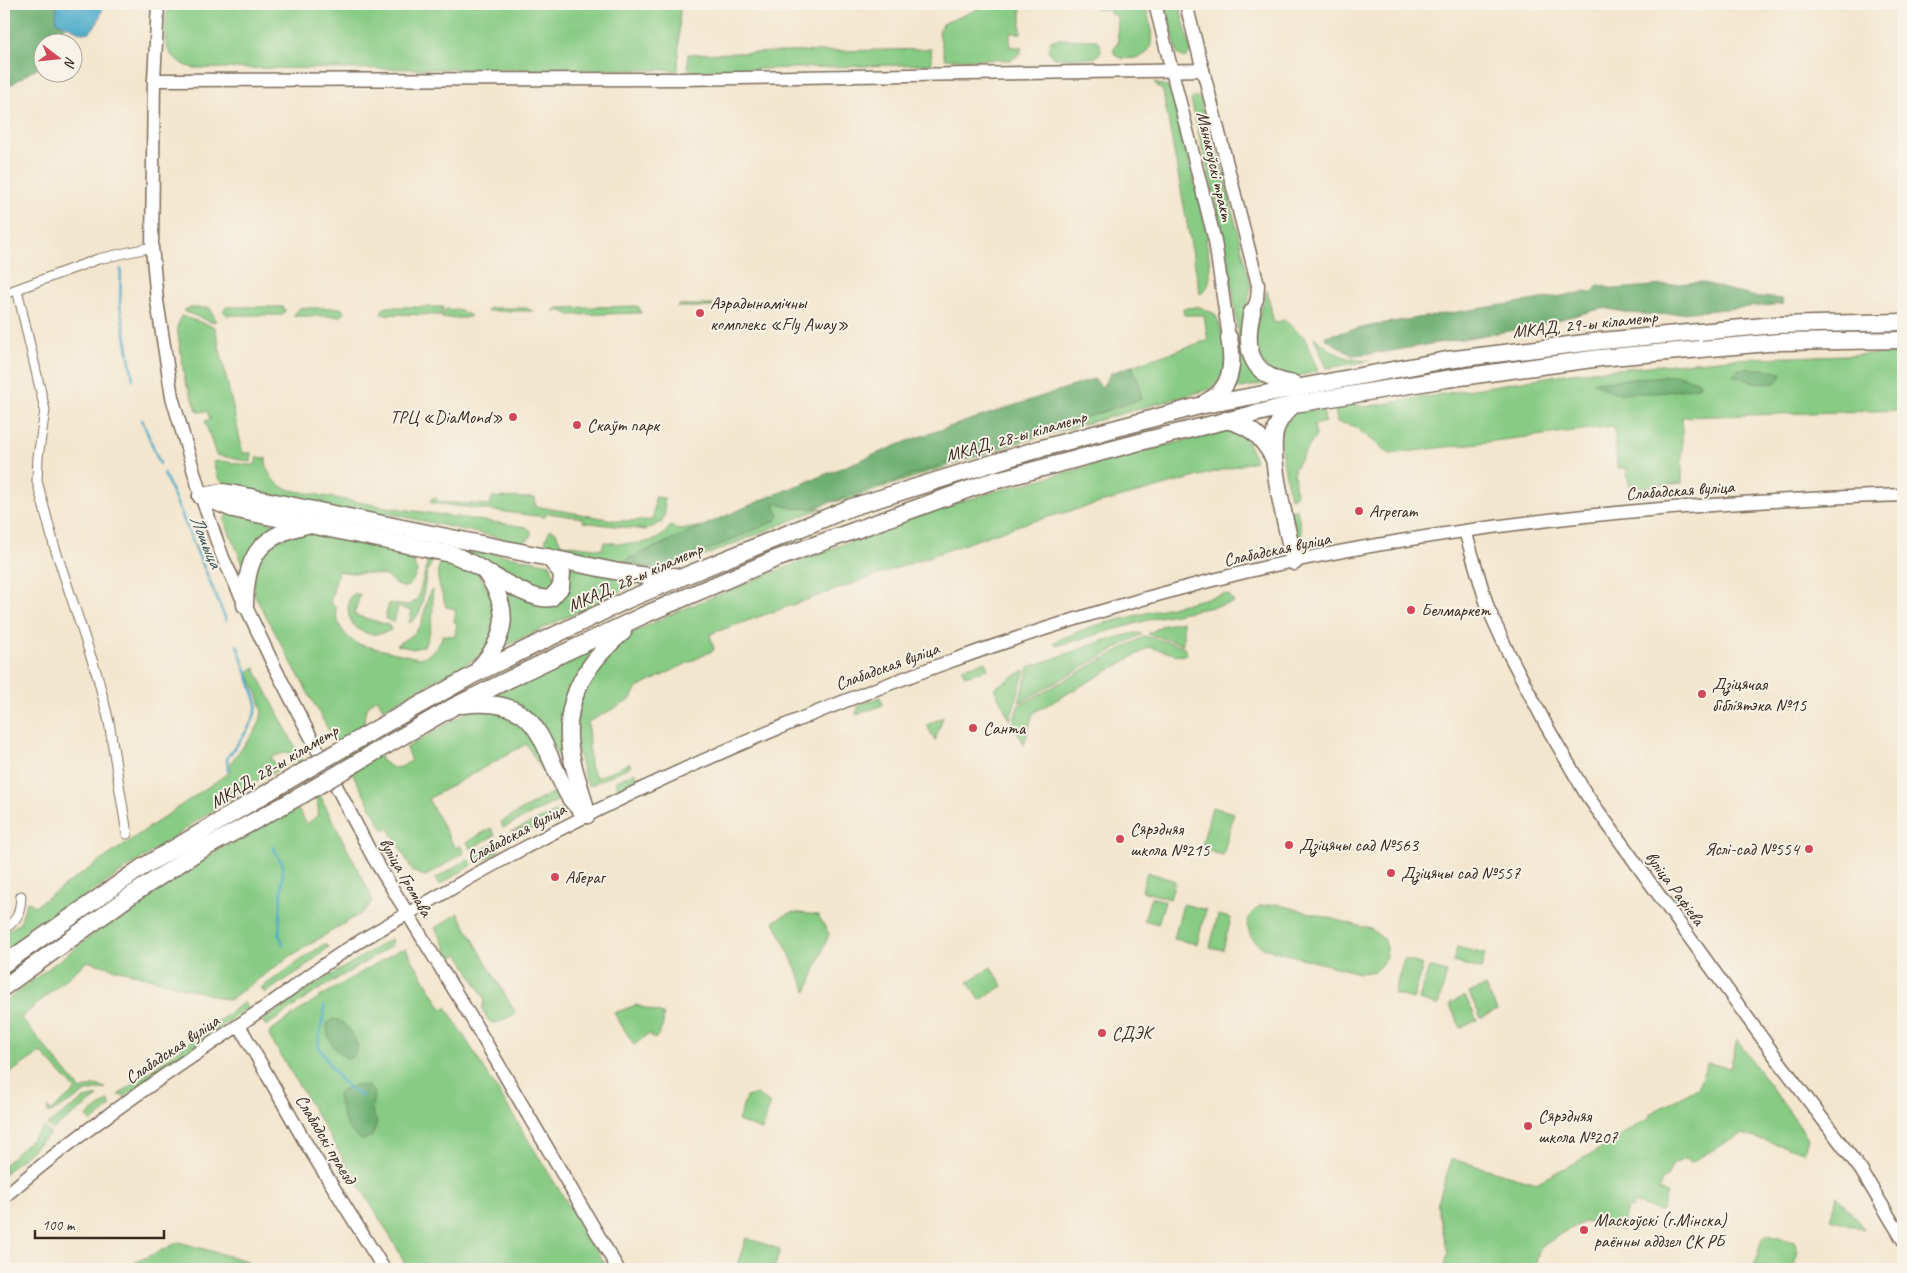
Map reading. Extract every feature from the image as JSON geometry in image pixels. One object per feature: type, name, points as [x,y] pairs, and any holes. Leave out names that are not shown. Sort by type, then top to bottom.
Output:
[{"type":"highway","points":[[1252,312],[1248,340],[1255,362],[1269,377],[1301,386]]},
{"type":"highway","name":"МКАД, 29-ы кіламетр","points":[[1273,390],[1447,360],[1601,341],[1775,325],[1903,322]]},
{"type":"highway","points":[[1199,406],[1219,394],[1230,377],[1233,358],[1229,338]]},
{"type":"highway","name":"МКАД, 29-ы кіламетр","points":[[1277,408],[1446,379],[1600,358],[1779,342],[1903,340]]},
{"type":"highway","name":"МКАД, 28-ы кіламетр","points":[[4,964],[64,920],[141,868],[294,776],[473,675],[554,634],[690,573],[852,507],[1034,450],[1199,406],[1273,390]]},
{"type":"highway","points":[[1294,562],[1274,460],[1276,428],[1286,411],[1295,404]]},
{"type":"highway","name":"МКАД, 28-ы кіламетр","points":[[4,987],[74,935],[196,853],[302,795],[453,707],[644,615],[773,560],[986,483],[1224,420],[1277,408]]},
{"type":"highway","points":[[1224,420],[1246,426],[1256,432],[1274,460]]},
{"type":"highway","points":[[199,490],[232,509],[452,554],[482,568],[531,596],[544,599],[557,593],[563,580],[562,573],[548,557]]},
{"type":"highway","points":[[199,490],[234,494],[619,572],[654,576],[690,573]]},
{"type":"highway","points":[[245,606],[248,574],[256,553],[276,534],[308,525]]},
{"type":"highway","points":[[473,675],[496,648],[503,621],[500,596],[482,568]]},
{"type":"highway","points":[[586,815],[583,794],[573,763],[570,743],[569,723],[576,691],[592,661],[607,645],[644,615]]},
{"type":"highway","points":[[453,707],[494,704],[508,708],[529,719],[544,739],[571,800],[586,815]]},
{"type":"main road","name":"вуліца Громава","points":[[158,4],[154,80],[152,247],[169,387],[199,490],[223,558],[245,606],[347,808],[407,914],[472,1019],[618,1269]]},
{"type":"main road","name":"Мянькоўскі тракт","points":[[1156,4],[1215,241],[1229,338]]},
{"type":"main road","name":"Мянькоўскі тракт","points":[[1186,4],[1258,285],[1257,299],[1252,312]]},
{"type":"main road","points":[[154,80],[682,79],[1203,70]]},
{"type":"main road","name":"Слабадская вуліца","points":[[4,1197],[41,1165],[119,1108],[342,952],[509,854],[586,815],[738,744],[848,699],[1042,629],[1188,587],[1294,562],[1465,531],[1544,519],[1629,510],[1903,495]]},
{"type":"main road","name":"вуліца Рафіева","points":[[1465,531],[1488,608],[1507,650],[1546,725],[1586,794],[1775,1056],[1861,1170],[1903,1240]]},
{"type":"main road","name":"Слабадскі праезд","points":[[239,1025],[304,1140],[384,1269]]},
{"type":"street","points":[[4,294],[98,259],[152,247]]},
{"type":"street","points":[[17,288],[45,410],[38,457],[37,481],[54,544],[98,678],[110,722],[127,834]]},
{"type":"street","points":[[4,929],[15,922],[18,917],[21,896]]},
{"type":"green space","points":[[4,4],[57,4],[56,21],[64,27],[62,32],[32,32],[32,71],[4,89]]},
{"type":"green space","points":[[168,4],[680,4],[678,70],[193,68],[181,63],[168,51],[165,35]]},
{"type":"green space","points":[[991,4],[1021,4],[1021,33],[1010,33],[1010,47],[1021,47],[1021,53],[1011,60],[945,59],[939,32],[942,24]]},
{"type":"green space","points":[[1096,4],[1145,4],[1152,36],[1148,51],[1143,56],[1126,59],[1115,55],[1113,48],[1118,43],[1117,16],[1110,13],[1109,9],[1096,9]]},
{"type":"green space","points":[[1165,4],[1179,4],[1191,51],[1186,58],[1178,55]]},
{"type":"green space","points":[[1056,39],[1097,40],[1100,43],[1101,52],[1095,58],[1052,57],[1048,50],[1051,41]]},
{"type":"green space","points":[[931,49],[932,64],[691,71],[688,68],[688,54]]},
{"type":"green space","points":[[1154,83],[1167,86],[1174,98],[1208,238],[1206,239],[1210,277],[1205,290],[1200,294],[1163,92]]},
{"type":"green space","points":[[1195,96],[1200,99],[1209,135],[1221,164],[1251,286],[1244,323],[1266,383],[1232,390],[1238,378],[1241,356],[1228,255],[1191,100]]},
{"type":"green space","points":[[1701,282],[1751,296],[1782,299],[1784,304],[1657,315],[1629,313],[1604,308],[1526,328],[1385,352],[1352,355],[1326,339],[1325,336],[1385,323],[1594,291],[1598,285],[1614,289]]},
{"type":"green space","points":[[1267,290],[1274,323],[1284,320],[1304,337],[1318,371],[1294,377],[1269,372],[1255,351],[1257,323]]},
{"type":"green space","points":[[679,305],[738,305],[742,307],[677,307]]},
{"type":"green space","points":[[226,307],[283,307],[285,311],[282,315],[227,315],[223,311]]},
{"type":"green space","points":[[387,307],[444,307],[441,315],[381,314],[383,309]]},
{"type":"green space","points":[[639,307],[641,313],[570,315],[562,311],[554,311],[558,308]]},
{"type":"green space","points":[[1200,307],[1215,314],[1222,333],[1226,353],[1223,373],[1218,382],[1210,389],[1020,442],[846,500],[830,502],[1141,399],[1140,386],[1132,366],[1208,340],[1204,315],[1184,315],[1183,308]]},
{"type":"green space","points":[[188,308],[210,308],[216,321],[211,322],[183,311]]},
{"type":"green space","points":[[300,308],[341,308],[344,312],[341,316],[293,316]]},
{"type":"green space","points":[[489,308],[526,308],[533,311],[487,311]]},
{"type":"green space","points":[[446,309],[459,310],[471,316],[465,318],[441,318]]},
{"type":"green space","points":[[181,316],[215,327],[243,453],[252,453],[251,462],[216,455],[205,421],[210,419],[207,411],[198,412],[185,381],[177,327]]},
{"type":"green space","points":[[1314,337],[1339,355],[1369,361],[1327,368]]},
{"type":"green space","points":[[1903,353],[1903,410],[1682,417],[1682,483],[1630,488],[1626,468],[1617,468],[1614,426],[1390,454],[1354,426],[1337,422],[1335,407],[1356,404],[1364,407],[1571,373],[1730,359]]},
{"type":"green space","points":[[1132,366],[1140,386],[1141,399],[813,508],[792,508],[773,503],[779,516],[775,521],[673,565],[659,567],[619,563],[764,499],[913,439],[1094,379],[1102,387],[1111,373]]},
{"type":"green space","points":[[1738,369],[1763,369],[1782,373],[1780,379],[1775,383],[1768,384],[1753,382],[1733,375]]},
{"type":"green space","points":[[1678,375],[1700,382],[1699,387],[1659,393],[1613,393],[1593,382]]},
{"type":"green space","points":[[1323,408],[1325,422],[1314,425],[1316,436],[1294,469],[1296,496],[1290,498],[1279,439],[1281,430],[1294,413]]},
{"type":"green space","points":[[1224,430],[1237,433],[1245,439],[1251,448],[1255,461],[1019,525],[710,634],[714,650],[637,688],[630,700],[588,722],[590,766],[597,778],[629,763],[631,766],[589,786],[585,779],[573,732],[586,680],[626,636],[678,611],[895,523],[986,494]]},
{"type":"green space","points":[[257,457],[266,458],[266,464],[272,478],[280,485],[291,490],[380,506],[527,527],[531,531],[531,537],[523,543],[396,515],[356,513],[225,485],[218,478],[213,462],[222,461],[255,465]]},
{"type":"green space","points":[[435,497],[440,502],[490,505],[492,497],[535,498],[535,506],[619,521],[653,520],[655,497],[664,498],[665,513],[662,522],[646,530],[583,522],[582,518],[547,513],[545,517],[431,503],[431,499]]},
{"type":"green space","points":[[229,502],[550,564],[558,585],[540,594],[474,556]]},
{"type":"green space","points":[[773,503],[792,508],[822,508],[689,562],[664,570],[622,566],[602,559],[552,549],[545,541],[550,529],[556,532],[561,544],[602,549],[604,542],[631,544],[650,541],[665,533],[670,526],[681,530],[702,526],[620,563],[778,516]]},
{"type":"green space","points":[[1297,509],[1302,537],[1296,539],[1291,511]]},
{"type":"green space","points":[[228,513],[280,525],[244,566],[224,520]]},
{"type":"green space","points":[[304,531],[403,550],[413,560],[417,572],[411,583],[405,587],[400,586],[385,576],[338,571],[330,604],[336,606],[341,628],[357,644],[418,658],[434,650],[443,635],[455,636],[457,623],[454,622],[456,609],[446,607],[438,576],[440,564],[444,560],[476,569],[499,609],[486,653],[383,709],[377,698],[369,705],[365,712],[364,723],[382,761],[393,768],[401,767],[411,761],[406,748],[474,708],[488,707],[525,722],[567,796],[503,828],[501,822],[555,791],[526,744],[428,799],[455,848],[460,845],[464,853],[426,876],[413,872],[389,828],[384,831],[256,598],[254,584],[256,568],[265,548],[283,538]]},
{"type":"green space","points":[[421,553],[439,557],[432,563],[428,571],[420,610],[409,623],[412,611],[398,607],[394,622],[385,619],[389,603],[408,605],[418,598],[427,564]]},
{"type":"green space","points":[[564,566],[648,579],[497,650],[498,582],[549,602]]},
{"type":"green space","points":[[432,590],[432,619],[424,646],[413,649],[396,645],[415,633],[421,624],[430,591]]},
{"type":"green space","points":[[354,594],[360,594],[354,615],[389,625],[391,630],[373,634],[358,629],[352,623],[349,616],[350,597]]},
{"type":"green space","points":[[1224,594],[1230,596],[1234,603],[1159,617],[1056,646],[1054,642],[1089,627]]},
{"type":"green space","points":[[1183,621],[1183,644],[1148,634],[1161,626]]},
{"type":"green space","points":[[1135,633],[1142,634],[1019,703],[1029,667],[1106,640]]},
{"type":"green space","points":[[1145,636],[1183,646],[1187,654],[1181,656],[1150,647],[1033,713],[1024,745],[1013,724],[1018,706]]},
{"type":"green space","points":[[591,649],[594,651],[572,688],[577,796],[547,734],[495,698],[494,695]]},
{"type":"green space","points":[[985,662],[988,669],[965,676],[962,668]]},
{"type":"green space","points":[[254,667],[370,893],[372,901],[365,911],[292,955],[229,1000],[87,961],[21,1018],[81,1090],[95,1085],[106,1088],[87,1092],[51,1113],[48,1112],[47,1107],[51,1111],[76,1090],[41,1052],[4,1077],[4,1002],[94,934],[215,852],[297,808],[307,824],[318,815],[317,799],[299,763],[287,752],[271,757],[278,770],[256,781],[4,952],[4,933],[20,923],[27,901],[35,906],[231,771],[229,767],[255,730],[261,714],[260,702],[248,673]]},
{"type":"green space","points":[[1025,670],[1010,720],[994,688]]},
{"type":"green space","points":[[880,697],[883,705],[856,715],[859,705]]},
{"type":"green space","points":[[943,717],[935,741],[927,725]]},
{"type":"green space","points":[[635,772],[636,780],[619,789],[615,782]]},
{"type":"green space","points":[[567,807],[561,814],[531,830],[523,829],[511,832]]},
{"type":"green space","points":[[1212,807],[1234,813],[1223,855],[1201,849]]},
{"type":"green space","points":[[491,828],[495,835],[470,849],[467,842]]},
{"type":"green space","points":[[500,840],[498,852],[477,864],[473,855]]},
{"type":"green space","points":[[468,859],[472,865],[439,885],[435,879]]},
{"type":"green space","points":[[1147,872],[1175,881],[1170,899],[1142,891]]},
{"type":"green space","points":[[1151,897],[1165,901],[1158,924],[1144,920]]},
{"type":"green space","points":[[1183,904],[1206,910],[1197,944],[1174,939]]},
{"type":"green space","points":[[1276,904],[1371,929],[1385,940],[1387,957],[1376,971],[1359,973],[1263,948],[1251,937],[1247,925],[1249,916],[1259,906]]},
{"type":"green space","points":[[792,912],[818,915],[829,934],[807,992],[774,921]]},
{"type":"green space","points":[[458,913],[516,1014],[495,1024],[489,1021],[482,1009],[485,999],[459,954],[452,958],[435,928]]},
{"type":"green space","points":[[1218,915],[1231,918],[1223,950],[1210,947]]},
{"type":"green space","points":[[391,939],[392,944],[390,947],[315,992],[266,1026],[262,1021],[313,986]]},
{"type":"green space","points":[[324,944],[329,947],[302,969],[265,993],[261,988]]},
{"type":"green space","points":[[1457,947],[1485,954],[1481,969],[1453,962]]},
{"type":"green space","points":[[406,949],[442,1009],[446,1007],[608,1269],[407,1269],[397,1248],[269,1036],[270,1031],[318,998],[399,950]]},
{"type":"green space","points":[[1404,959],[1423,965],[1413,999],[1394,994]]},
{"type":"green space","points":[[991,967],[1003,986],[980,1000],[968,982]]},
{"type":"green space","points":[[1429,967],[1447,972],[1438,1006],[1419,1000]]},
{"type":"green space","points":[[1485,986],[1497,1010],[1481,1018],[1469,993]]},
{"type":"green space","points":[[1465,996],[1477,1020],[1461,1028],[1449,1004]]},
{"type":"green space","points":[[244,1002],[247,1008],[126,1096],[118,1095]]},
{"type":"green space","points":[[636,1005],[663,1014],[663,1024],[655,1039],[649,1034],[634,1045],[614,1013]]},
{"type":"green space","points":[[333,1019],[346,1025],[358,1046],[355,1055],[348,1059],[335,1049],[328,1035],[327,1023]]},
{"type":"green space","points":[[1737,1040],[1808,1138],[1804,1152],[1742,1134],[1691,1162],[1684,1159],[1672,1165],[1667,1177],[1662,1180],[1659,1190],[1667,1193],[1661,1211],[1633,1203],[1632,1209],[1627,1208],[1621,1231],[1586,1221],[1562,1233],[1540,1248],[1534,1269],[1444,1269],[1448,1253],[1437,1205],[1452,1159],[1536,1183],[1593,1153],[1650,1117],[1649,1114],[1698,1088],[1707,1063],[1730,1068]]},
{"type":"green space","points":[[355,1085],[367,1086],[374,1092],[372,1111],[377,1123],[372,1136],[363,1140],[348,1128],[338,1095],[342,1090]]},
{"type":"green space","points":[[757,1094],[770,1104],[762,1130],[738,1121],[746,1097]]},
{"type":"green space","points":[[99,1096],[52,1130],[47,1125],[84,1099]]},
{"type":"green space","points":[[109,1100],[110,1107],[91,1122],[87,1116]]},
{"type":"green space","points":[[44,1127],[50,1134],[4,1174],[4,1165]]},
{"type":"green space","points":[[1837,1195],[1864,1229],[1830,1219]]},
{"type":"green space","points":[[1768,1235],[1794,1242],[1798,1251],[1793,1269],[1753,1269],[1762,1239]]},
{"type":"green space","points":[[746,1238],[780,1249],[774,1269],[736,1269]]},
{"type":"green space","points":[[179,1242],[247,1261],[245,1269],[129,1269],[130,1265]]},
{"type":"water","points":[[57,4],[104,4],[98,22],[90,32],[82,33],[56,21]]},
{"type":"waterway","name":"Лошыца","points":[[121,269],[120,305],[133,379]]},
{"type":"waterway","name":"Лошыца","points":[[142,420],[160,464]]},
{"type":"waterway","name":"Лошыца","points":[[164,473],[226,620]]},
{"type":"waterway","name":"Лошыца","points":[[228,771],[227,758],[250,726],[257,703],[237,645]]},
{"type":"waterway","name":"Лошыца","points":[[273,847],[283,865],[279,934],[283,944]]},
{"type":"waterway","name":"Лошыца","points":[[324,1006],[324,1017],[318,1042],[319,1047],[347,1087],[362,1096]]},
{"type":"place","name":"Аэрадынамічны комплекс «Fly Away»","points":[[700,313]]},
{"type":"place","name":"ТРЦ «DiaMond»","points":[[513,417]]},
{"type":"place","name":"Скаўт парк","points":[[577,425]]},
{"type":"place","name":"Агрегат","points":[[1359,511]]},
{"type":"place","name":"Белмаркет","points":[[1411,610]]},
{"type":"place","name":"Дзіцячая бібліятэка №15","points":[[1702,694]]},
{"type":"place","name":"Санта","points":[[973,728]]},
{"type":"place","name":"Сярэдняя школа №215","points":[[1120,839]]},
{"type":"place","name":"Дзіцячы сад №563","points":[[1289,845]]},
{"type":"place","name":"Яслі-сад №554","points":[[1809,849]]},
{"type":"place","name":"Дзіцячы сад №557","points":[[1391,873]]},
{"type":"place","name":"Абераг","points":[[555,877]]},
{"type":"place","name":"СДЭК","points":[[1102,1033]]},
{"type":"place","name":"Сярэдняя школа №207","points":[[1528,1126]]},
{"type":"place","name":"Маскоўскі (г.Мінска) раённы аддзел СК РБ","points":[[1584,1230]]}]
